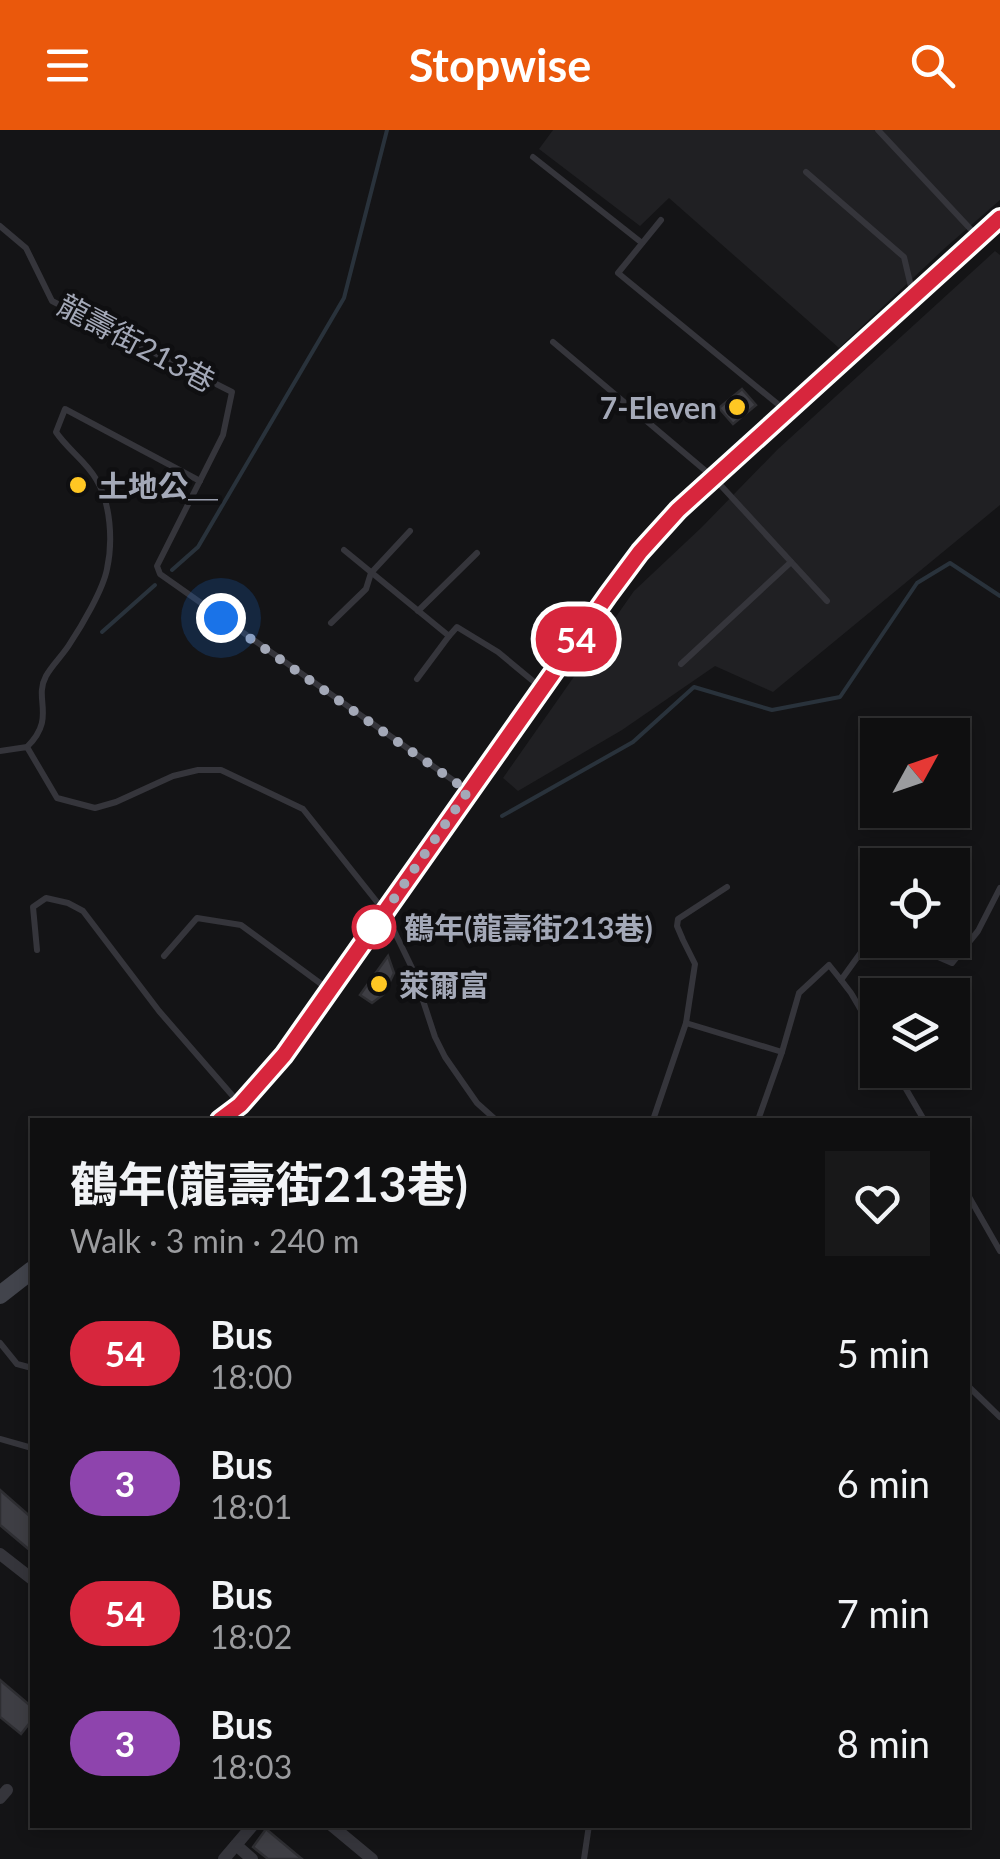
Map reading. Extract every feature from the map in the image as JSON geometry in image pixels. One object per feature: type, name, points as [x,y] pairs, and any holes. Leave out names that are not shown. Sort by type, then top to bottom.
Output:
[{"type":"street","points":[[223,1118],[240,1105],[284,1055],[640,552],[678,510],[1000,218]]},
{"type":"street","points":[[0,1296],[30,1272]]},
{"type":"street","points":[[0,1554],[30,1577]]},
{"type":"street","points":[[224,1859],[250,1828]]},
{"type":"street","points":[[335,1828],[372,1859]]},
{"type":"street","points":[[236,1845],[252,1859]]},
{"type":"lane","points":[[878,130],[978,236]]},
{"type":"lane","points":[[533,158],[642,243]]},
{"type":"lane","points":[[806,172],[904,257],[913,296]]},
{"type":"lane","points":[[661,220],[618,273],[786,411]]},
{"type":"lane","name":"龍壽街213巷","points":[[0,226],[26,248],[52,301],[232,392],[223,436],[157,566],[160,574],[468,791]]},
{"type":"lane","points":[[553,342],[714,478],[827,601]]},
{"type":"lane","points":[[0,750],[27,748],[38,736],[44,714],[44,679],[70,644],[108,569],[110,532],[106,498],[96,478],[56,432],[65,409],[200,481]]},
{"type":"lane","points":[[331,623],[366,589],[371,573],[410,530]]},
{"type":"lane","points":[[344,550],[449,636]]},
{"type":"lane","points":[[418,611],[477,553]]},
{"type":"lane","points":[[682,664],[791,562]]},
{"type":"lane","points":[[417,679],[457,627],[498,652],[541,688]]},
{"type":"lane","points":[[27,748],[57,798],[95,808],[173,776],[221,770],[303,809],[385,912],[413,970],[444,1057],[494,1118]]},
{"type":"lane","points":[[654,1118],[686,1023],[695,964],[677,926],[678,919],[727,887]]},
{"type":"lane","points":[[970,941],[1000,888]]},
{"type":"lane","points":[[37,950],[33,907],[46,898],[82,910],[159,1011],[240,1105]]},
{"type":"lane","points":[[164,956],[198,918],[241,926],[330,991]]},
{"type":"lane","points":[[840,980],[860,953]]},
{"type":"lane","points":[[759,1118],[799,993],[829,965],[860,1008]]},
{"type":"lane","points":[[686,1023],[782,1052]]},
{"type":"lane","points":[[906,1088],[923,1118]]},
{"type":"lane","points":[[970,1199],[1000,1252]]},
{"type":"lane","points":[[0,1343],[17,1364],[30,1367]]},
{"type":"lane","points":[[970,1388],[1000,1417]]},
{"type":"lane","points":[[0,1438],[30,1447]]},
{"type":"lane","points":[[584,1859],[589,1828]]},
{"type":"shaded area","points":[[553,130],[1000,130],[1000,200],[839,348],[669,198],[640,226],[539,149]]},
{"type":"shaded area","points":[[995,251],[1000,255],[1000,505],[773,692],[715,666],[622,730],[518,791],[503,778],[634,591],[777,450]]},
{"type":"building","name":"7-Eleven","points":[[742,389],[756,405],[733,424],[719,408]]},
{"type":"building","name":"萊爾富","points":[[388,956],[394,973],[384,994],[372,1003],[360,995]]},
{"type":"building","points":[[0,1490],[30,1516],[30,1550],[0,1525]]},
{"type":"building","points":[[0,1680],[30,1705],[30,1723],[21,1734],[0,1717]]},
{"type":"building","points":[[266,1829],[302,1859],[268,1859],[253,1847]]},
{"type":"waterway","points":[[172,570],[198,547],[344,298],[387,130]]},
{"type":"waterway","points":[[502,816],[633,742],[694,687],[772,710],[840,697],[917,583],[950,563],[1000,596]]},
{"type":"waterway","points":[[102,632],[155,585]]},
{"type":"bus line","name":"54","points":[[223,1118],[240,1105],[284,1055],[640,552],[678,510],[1000,218]]},
{"type":"place","name":"7-Eleven","points":[[737,407]]},
{"type":"place","name":"土地公＿","points":[[78,485]]},
{"type":"place","name":"鶴年(龍壽街213巷)","points":[[374,927]]},
{"type":"place","name":"萊爾富","points":[[379,984]]},
{"type":"route","points":[[221,618],[468,791],[367,938],[374,927]]}]
